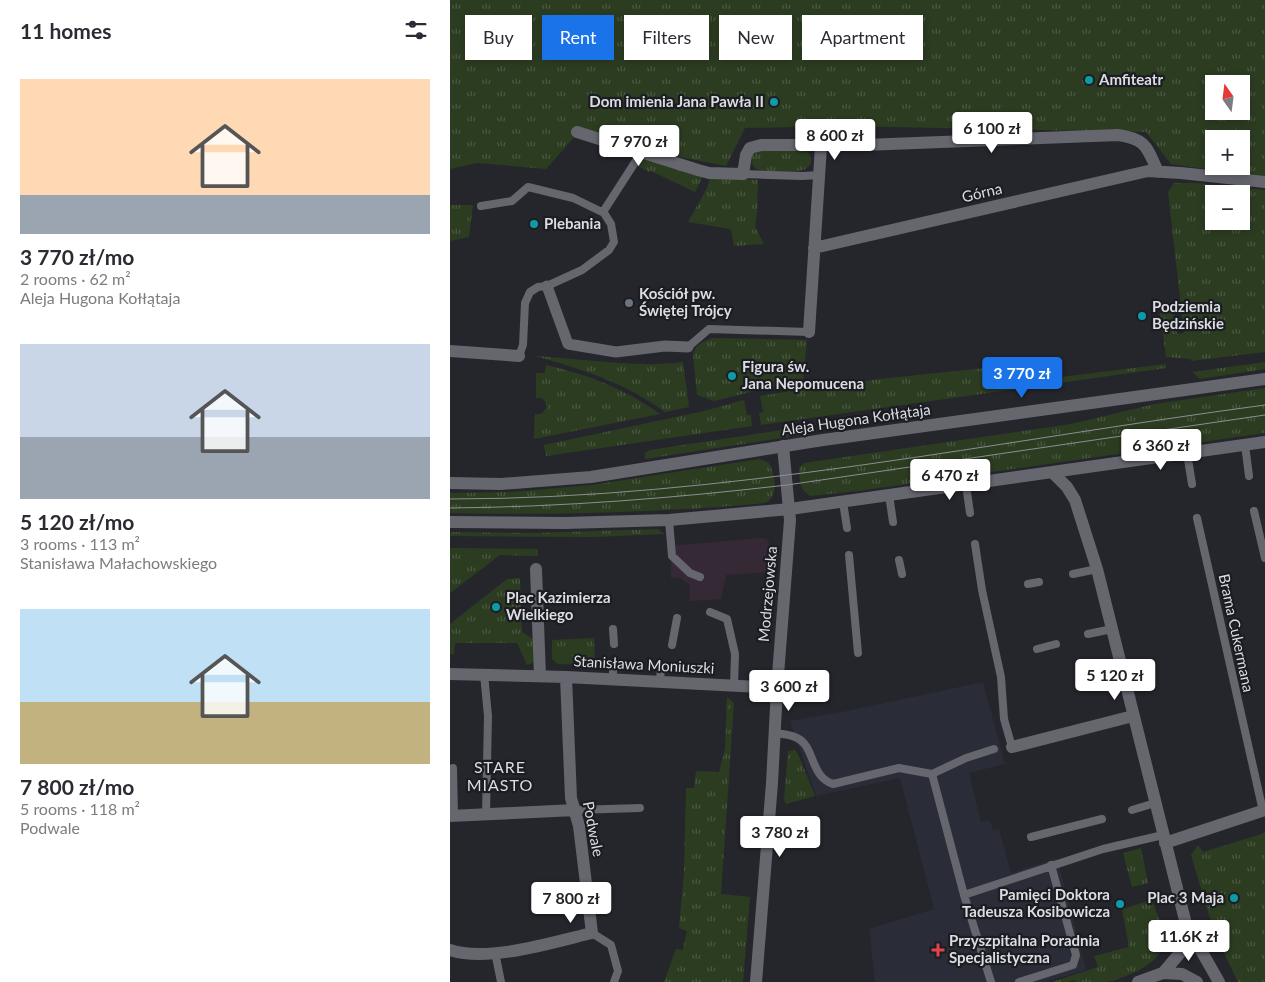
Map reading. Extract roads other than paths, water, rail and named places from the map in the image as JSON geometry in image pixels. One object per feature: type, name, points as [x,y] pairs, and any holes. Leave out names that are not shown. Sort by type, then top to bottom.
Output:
[{"type":"street","points":[[577,132],[709,173],[743,174],[746,155],[750,148],[761,145],[822,146],[1118,134],[1134,137],[1148,149],[1158,172]]},
{"type":"street","points":[[809,332],[822,146]]},
{"type":"street","name":"Górna","points":[[814,248],[1148,171],[1265,182]]},
{"type":"street","points":[[547,286],[568,344],[616,352],[665,346],[688,347]]},
{"type":"street","points":[[450,351],[519,356]]},
{"type":"street","name":"Aleja Hugona Kołłątaja","points":[[450,483],[501,484],[591,476],[783,446],[1265,379]]},
{"type":"street","points":[[450,522],[565,523],[669,520],[843,502],[1265,442]]},
{"type":"street","name":"Modrzejowska","points":[[756,982],[772,783],[776,688],[790,520],[783,446]]},
{"type":"street","points":[[1053,473],[1071,492],[1097,569],[1186,924],[1219,982]]},
{"type":"street","points":[[450,674],[540,676],[536,569]]},
{"type":"street","name":"Stanisława Moniuszki","points":[[540,676],[776,688]]},
{"type":"street","name":"Podwale","points":[[566,677],[571,798],[579,826],[592,933]]},
{"type":"street","points":[[1012,747],[1133,716]]},
{"type":"street","points":[[452,816],[575,810]]},
{"type":"street","points":[[1164,839],[1264,811]]},
{"type":"street","points":[[1163,973],[1180,954],[1186,924]]},
{"type":"street","points":[[450,950],[480,954],[534,948],[592,933]]},
{"type":"street","points":[[1138,982],[1163,973],[1182,974],[1197,982]]},
{"type":"lane","points":[[603,212],[641,153]]},
{"type":"lane","points":[[743,174],[820,175]]},
{"type":"lane","points":[[481,206],[512,201],[528,187],[573,198],[603,212],[611,224],[614,242],[609,250],[582,270],[530,292],[525,303],[523,345],[519,356]]},
{"type":"lane","points":[[688,347],[709,329],[809,332]]},
{"type":"lane","points":[[1245,445],[1249,476]]},
{"type":"lane","points":[[1187,453],[1192,484]]},
{"type":"lane","points":[[966,485],[970,512]]},
{"type":"lane","points":[[889,495],[893,522]]},
{"type":"lane","points":[[843,502],[846,528]]},
{"type":"lane","points":[[1254,510],[1265,558]]},
{"type":"lane","name":"Brama Cukermana","points":[[1197,518],[1264,811]]},
{"type":"lane","points":[[669,520],[672,556],[690,573],[700,577]]},
{"type":"lane","points":[[975,544],[982,590],[1000,677],[1004,719],[1012,747]]},
{"type":"lane","points":[[849,555],[858,653]]},
{"type":"lane","points":[[899,560],[902,574]]},
{"type":"lane","points":[[1073,574],[1097,569]]},
{"type":"lane","points":[[1028,584],[1039,582]]},
{"type":"lane","points":[[710,612],[727,619],[735,654],[734,685]]},
{"type":"lane","points":[[672,645],[677,618]]},
{"type":"lane","points":[[613,629],[614,644]]},
{"type":"lane","points":[[1088,634],[1112,629]]},
{"type":"lane","points":[[1037,649],[1056,644]]},
{"type":"lane","points":[[613,665],[613,679]]},
{"type":"lane","points":[[660,681],[662,667]]},
{"type":"lane","points":[[484,674],[488,716],[486,814]]},
{"type":"lane","points":[[773,733],[799,739],[804,743],[820,775],[825,781],[833,784],[899,768],[932,774],[966,758],[994,749]]},
{"type":"lane","points":[[452,816],[453,768]]},
{"type":"lane","points":[[932,774],[964,895],[991,982]]},
{"type":"lane","points":[[1132,810],[1155,803]]},
{"type":"lane","points":[[575,810],[640,808]]},
{"type":"lane","points":[[1031,837],[1102,819]]},
{"type":"lane","points":[[964,895],[1117,845],[1164,839]]},
{"type":"lane","points":[[1019,982],[1073,964],[1076,955],[1051,865]]},
{"type":"lane","points":[[592,933],[612,945],[618,971],[614,982]]},
{"type":"lane","points":[[495,952],[501,982]]},
{"type":"tram line","points":[[450,499],[553,496],[757,479],[859,466],[1265,405]]},
{"type":"tram line","points":[[450,508],[535,506],[619,501],[787,485],[1265,415]]},
{"type":"place","name":"Amfiteatr","points":[[1089,80]]},
{"type":"place","name":"Dom imienia Jana Pawła II","points":[[774,102]]},
{"type":"place","name":"Plebania","points":[[534,224]]},
{"type":"place","name":"Kościół pw. Świętej Trójcy","points":[[629,303]]},
{"type":"place","name":"Podziemia Będzińskie","points":[[1142,316]]},
{"type":"place","name":"Figura św. Jana Nepomucena","points":[[732,376]]},
{"type":"place","name":"Plac Kazimierza Wielkiego","points":[[496,607]]},
{"type":"place","name":"Plac 3 Maja","points":[[1234,898]]},
{"type":"place","name":"Pamięci Doktora Tadeusza Kosibowicza","points":[[1120,904]]},
{"type":"place","name":"Przyszpitalna Poradnia Specjalistyczna","points":[[938,950]]},
{"type":"district","name":"STARE MIASTO","points":[[500,776]]}]
